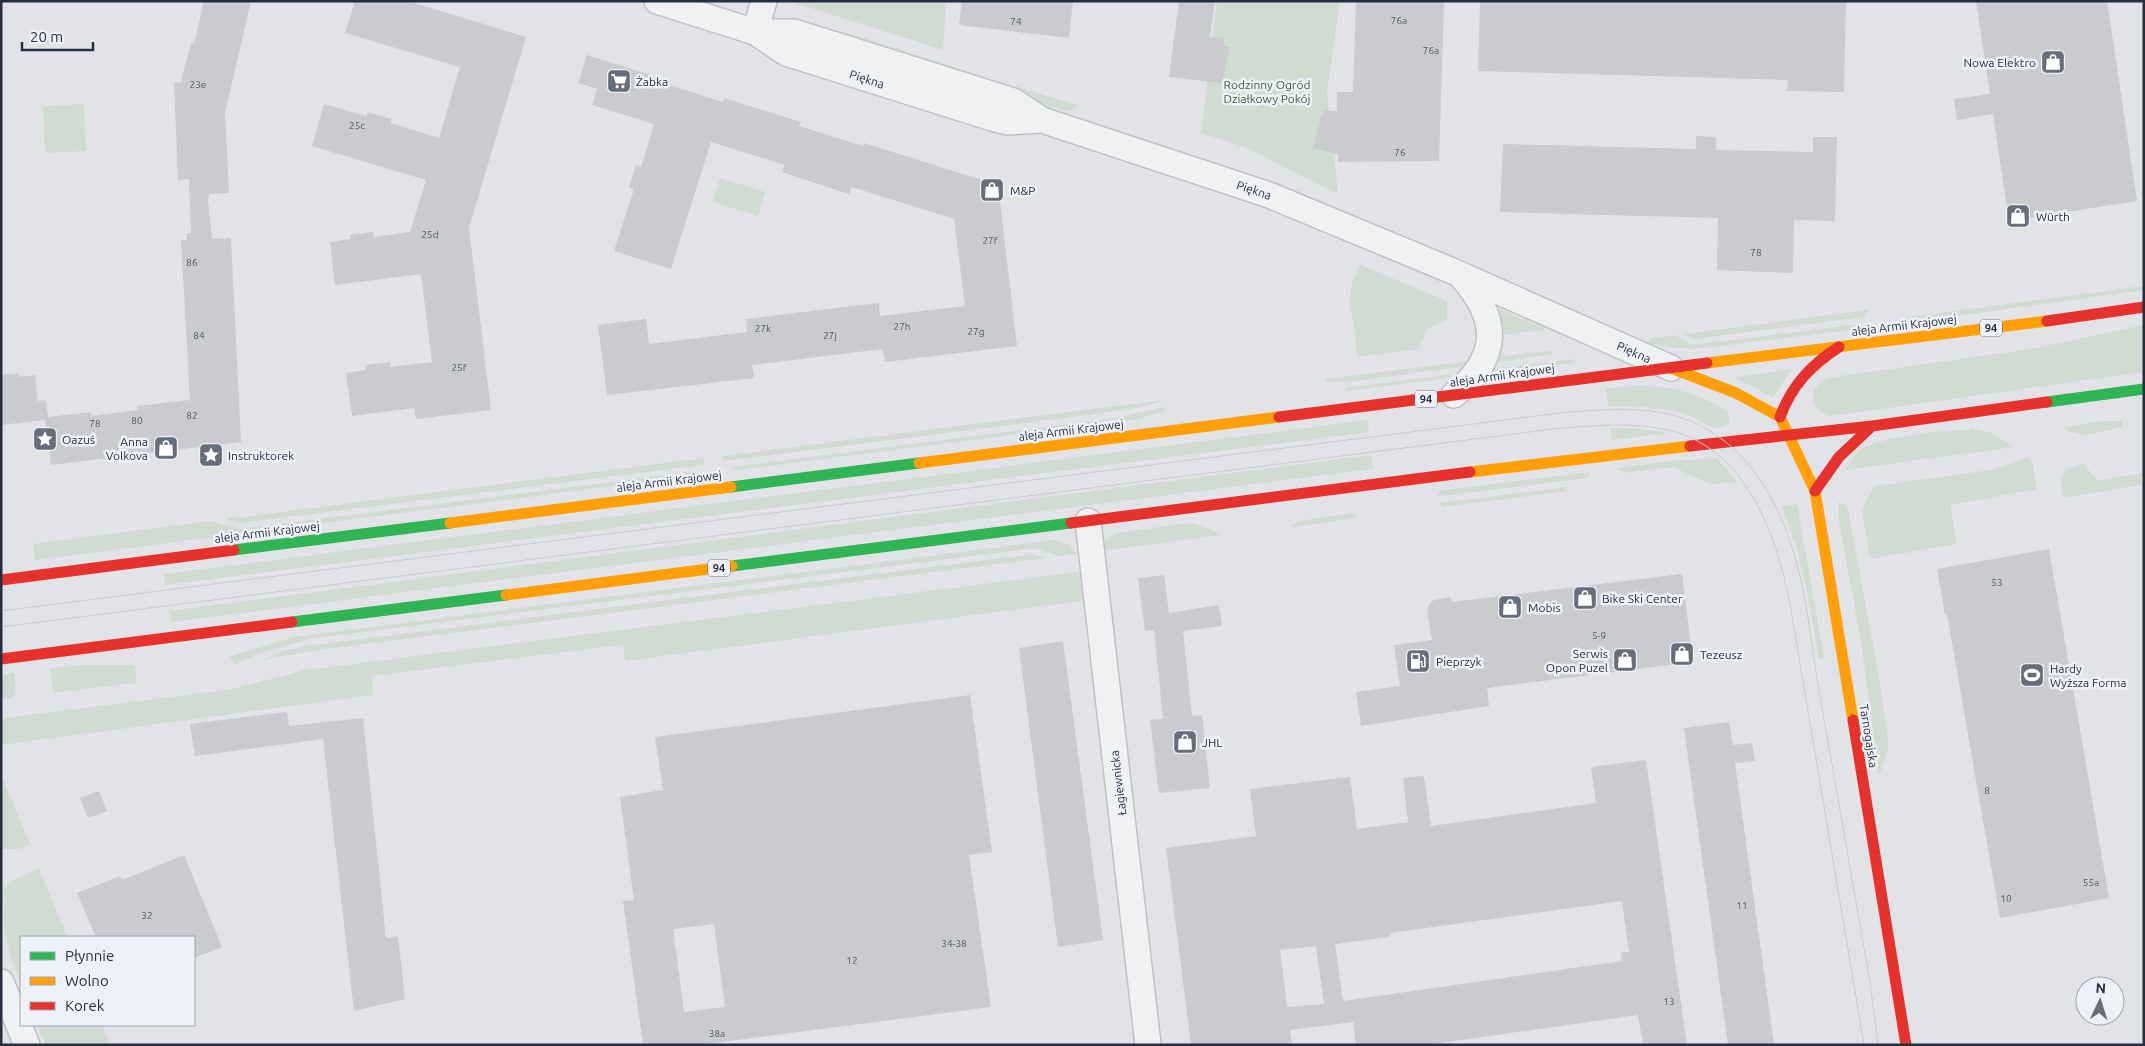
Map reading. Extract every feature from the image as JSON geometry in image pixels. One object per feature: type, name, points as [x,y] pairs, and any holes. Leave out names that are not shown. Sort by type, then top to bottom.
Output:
[{"type":"main road","name":"aleja Armii Krajowej","points":[[1,580],[2144,307]]},
{"type":"main road","points":[[1672,368],[1736,393],[1780,417],[1786,400],[1808,369],[1839,347]]},
{"type":"main road","name":"94","points":[[1,659],[1585,457],[1872,426],[2144,389]]},
{"type":"main road","name":"Tarnogajska","points":[[1780,417],[1815,491],[1906,1045]]},
{"type":"main road","points":[[1815,491],[1839,457],[1872,426]]},
{"type":"street","name":"Piękna","points":[[656,1],[755,32],[794,32],[1013,101],[1042,120],[1269,195],[1460,275],[1672,368]]},
{"type":"street","points":[[755,32],[764,1]]},
{"type":"street","name":"Piękna","points":[[1454,396],[1471,382],[1480,367],[1490,326],[1485,309],[1470,286],[1460,275]]},
{"type":"street","name":"Łagiewnicka","points":[[1088,521],[1148,1045]]},
{"type":"street","points":[[1,982],[27,1045]]},
{"type":"green space","points":[[789,1],[946,1],[943,50]]},
{"type":"green space","name":"Rodzinny Ogród Działkowy Pokój","points":[[1217,1],[1340,1],[1327,92],[1338,194],[1247,148],[1201,133]]},
{"type":"green space","points":[[841,31],[988,78],[991,85],[835,36]]},
{"type":"green space","points":[[1017,87],[1078,105],[1070,112],[1008,93]]},
{"type":"green space","points":[[84,104],[86,151],[45,153],[43,106]]},
{"type":"green space","points":[[720,178],[765,192],[758,216],[713,202]]},
{"type":"green space","points":[[1360,265],[1447,301],[1447,320],[1427,329],[1419,349],[1357,357],[1354,323],[1349,303],[1352,283]]},
{"type":"green space","points":[[2144,286],[2144,290],[1906,323],[1902,318]]},
{"type":"green space","points":[[1500,309],[1540,327],[1545,327],[1543,330],[1502,335]]},
{"type":"green space","points":[[1869,310],[1863,317],[1693,339],[1684,334]]},
{"type":"green space","points":[[1858,324],[1849,330],[1695,349],[1665,347],[1648,343],[1651,338],[1675,335],[1690,344],[1701,344]]},
{"type":"green space","points":[[2144,325],[2144,372],[1831,416],[1823,413],[1814,405],[1813,394],[1820,383],[1827,378],[2031,349]]},
{"type":"green space","points":[[1552,351],[1552,354],[1492,363],[1494,357]]},
{"type":"green space","points":[[1573,359],[1573,363],[1492,372],[1493,369]]},
{"type":"green space","points":[[1471,361],[1467,366],[1347,382],[1325,382],[1325,379]]},
{"type":"green space","points":[[1792,369],[1773,397],[1737,379],[1737,377]]},
{"type":"green space","points":[[1453,374],[1449,378],[1345,391],[1345,388]]},
{"type":"green space","points":[[1662,387],[1695,395],[1727,411],[1730,422],[1725,426],[1714,428],[1693,417],[1671,410],[1608,406],[1606,388]]},
{"type":"green space","points":[[1163,400],[1143,407],[1095,414],[724,461],[722,456]]},
{"type":"green space","points":[[1164,407],[1165,411],[1137,419],[737,470],[732,467],[1116,418]]},
{"type":"green space","points":[[1367,420],[1369,432],[165,585],[164,574]]},
{"type":"green space","points":[[2099,421],[2122,421],[2122,427],[2086,434],[2079,434],[2065,429],[2065,427]]},
{"type":"green space","points":[[1610,428],[1639,429],[1669,433],[1612,440]]},
{"type":"green space","points":[[1971,428],[1991,433],[2014,447],[1845,470],[1859,451],[1879,442],[1912,435],[1970,430]]},
{"type":"green space","points":[[1371,455],[1373,469],[171,622],[169,611]]},
{"type":"green space","points":[[2029,457],[2033,464],[2037,489],[1950,505],[1957,544],[1870,559],[1862,509],[1875,486],[1991,470]]},
{"type":"green space","points":[[704,458],[703,465],[240,523],[226,519]]},
{"type":"green space","points":[[1717,458],[1737,482],[1710,484],[1673,467],[1623,473],[1619,468],[1669,461]]},
{"type":"green space","points":[[2084,464],[2097,481],[2144,473],[2144,484],[2063,498],[2061,484],[2063,474],[2070,468]]},
{"type":"green space","points":[[697,471],[691,476],[35,560],[33,544],[210,521],[241,529]]},
{"type":"green space","points":[[1591,472],[1587,478],[1439,496],[1438,491]]},
{"type":"green space","points":[[1567,487],[1567,491],[1442,507],[1440,503]]},
{"type":"green space","points":[[1838,502],[1846,505],[1849,514],[1879,678],[1889,745],[1879,777],[1861,641],[1839,522]]},
{"type":"green space","points":[[1797,504],[1824,658],[1819,659],[1809,600],[1800,562],[1781,506]]},
{"type":"green space","points":[[1356,513],[1357,518],[1291,527],[1298,521]]},
{"type":"green space","points":[[1190,523],[1202,526],[1221,535],[1102,551],[1106,540],[1116,533]]},
{"type":"green space","points":[[1055,540],[1069,545],[1077,554],[1060,556],[1034,548],[309,639],[257,654],[235,665],[230,656],[295,637]]},
{"type":"green space","points":[[1033,554],[1045,558],[311,651],[261,660],[284,651],[306,646]]},
{"type":"green space","points":[[1086,571],[1088,600],[625,661],[623,645],[372,676],[373,695],[1,745],[1,722],[5,718],[232,689],[306,670]]},
{"type":"green space","points":[[81,665],[135,665],[136,683],[53,693],[50,668]]},
{"type":"green space","points":[[14,673],[16,693],[13,697],[1,700],[1,675]]},
{"type":"green space","points":[[1,775],[30,844],[19,849],[1,849]]},
{"type":"green space","points":[[39,868],[67,936],[20,936],[20,982],[7,943],[4,922],[5,900],[2,891],[12,881]]},
{"type":"green space","points":[[38,1026],[102,1026],[110,1045],[46,1045]]},
{"type":"building","points":[[204,1],[251,1],[225,113],[229,193],[210,194],[208,199],[212,239],[231,238],[241,442],[51,465],[45,420],[1,425],[1,375],[19,373],[19,377],[35,375],[38,401],[46,400],[48,417],[91,412],[91,416],[138,410],[137,406],[190,400],[181,240],[187,240],[187,233],[191,233],[189,179],[178,180],[174,83],[181,82],[191,43],[194,44]]},
{"type":"building","points":[[355,1],[408,1],[526,37],[469,228],[491,410],[416,419],[414,408],[352,416],[346,373],[366,370],[365,365],[390,362],[390,367],[432,362],[421,274],[335,285],[330,242],[350,239],[350,235],[373,232],[374,237],[410,232],[426,180],[312,146],[324,104],[366,116],[368,112],[391,119],[390,123],[439,138],[460,67],[345,33]]},
{"type":"building","points":[[962,1],[1073,1],[1069,38],[959,25]]},
{"type":"building","points":[[1179,1],[1215,1],[1210,37],[1224,38],[1224,46],[1230,47],[1222,83],[1169,77]]},
{"type":"building","points":[[1356,1],[1444,1],[1439,161],[1338,162],[1338,154],[1313,148],[1321,117],[1323,117],[1322,110],[1337,111],[1337,92],[1353,92]]},
{"type":"building","points":[[1480,1],[1846,1],[1844,92],[1787,91],[1788,80],[1478,71]]},
{"type":"building","points":[[1976,1],[2107,1],[2137,201],[2009,221],[1993,114],[1957,120],[1954,99],[1990,94]]},
{"type":"building","points":[[587,55],[670,81],[669,85],[723,102],[724,98],[801,122],[799,126],[863,146],[864,143],[998,185],[1017,346],[885,362],[883,349],[752,365],[754,378],[607,395],[598,325],[646,319],[649,344],[747,332],[746,319],[811,311],[879,303],[880,316],[965,306],[954,219],[852,187],[849,194],[782,172],[785,165],[711,142],[671,269],[614,251],[634,189],[629,187],[636,165],[641,167],[654,124],[592,105],[597,89],[578,83]]},
{"type":"building","points":[[1696,136],[1716,137],[1716,150],[1813,152],[1813,137],[1837,137],[1835,221],[1794,220],[1793,273],[1717,270],[1718,218],[1500,212],[1503,144],[1696,149]]},
{"type":"building","points":[[2049,549],[2109,898],[2000,918],[1947,614],[1945,615],[1937,569]]},
{"type":"building","points":[[1682,574],[1693,662],[1487,688],[1489,706],[1361,726],[1356,692],[1400,686],[1394,645],[1432,640],[1427,611],[1430,603],[1434,600],[1451,597],[1452,602]]},
{"type":"building","points":[[1164,575],[1169,613],[1219,605],[1222,626],[1183,631],[1192,716],[1202,715],[1210,788],[1159,793],[1150,720],[1163,719],[1154,630],[1145,631],[1138,578]]},
{"type":"building","points":[[1063,641],[1103,940],[1058,947],[1019,648]]},
{"type":"building","points":[[970,695],[992,852],[969,855],[991,1007],[699,1045],[643,1045],[623,901],[634,900],[620,797],[663,790],[655,737]],"holes":[[[714,924],[725,1007],[684,1012],[673,929]]]},
{"type":"building","points":[[287,712],[289,726],[363,718],[386,938],[398,936],[405,999],[354,1011],[323,739],[195,756],[190,724]]},
{"type":"building","points":[[1729,722],[1733,745],[1752,743],[1755,761],[1735,763],[1774,1045],[1728,1045],[1684,728]]},
{"type":"building","points":[[1646,760],[1687,1045],[1643,1045],[1638,1015],[1426,1045],[1356,1045],[1353,1022],[1290,1030],[1292,1045],[1191,1045],[1166,848],[1256,836],[1250,789],[1350,777],[1357,829],[1408,822],[1403,778],[1424,776],[1431,826],[1596,803],[1591,767]],"holes":[[[1622,901],[1629,952],[1621,952],[1622,961],[1343,1001],[1335,944],[1390,937],[1390,933]],[[1316,946],[1324,1004],[1287,1007],[1280,950]]]},
{"type":"building","points":[[99,791],[107,811],[88,818],[80,798]]},
{"type":"building","points":[[184,855],[222,947],[195,958],[195,936],[96,936],[77,893],[120,876],[122,880]]},
{"type":"tram line","points":[[1,611],[1568,412],[1604,410],[1658,412],[1692,422],[1708,430],[1737,452],[1760,479],[1769,494],[1791,544],[1805,600],[1870,982],[1878,1045]]},
{"type":"tram line","points":[[1,627],[1561,428],[1625,425],[1663,429],[1692,438],[1716,454],[1737,474],[1753,498],[1777,552],[1791,609],[1864,1045]]},
{"type":"traffic: fast","points":[[2047,402],[2144,389]]},
{"type":"traffic: fast","points":[[731,487],[919,463]]},
{"type":"traffic: fast","points":[[234,550],[450,523]]},
{"type":"traffic: fast","points":[[732,566],[1071,523]]},
{"type":"traffic: fast","points":[[292,622],[506,595]]},
{"type":"traffic: slow","points":[[1707,363],[2047,321]]},
{"type":"traffic: slow","points":[[1671,368],[1736,393],[1780,417],[1815,491],[1853,720]]},
{"type":"traffic: slow","points":[[919,463],[1279,417]]},
{"type":"traffic: slow","points":[[1470,472],[1690,446]]},
{"type":"traffic: slow","points":[[450,523],[731,487]]},
{"type":"traffic: slow","points":[[506,595],[732,566]]},
{"type":"traffic: jam","points":[[2047,321],[2144,307]]},
{"type":"traffic: jam","points":[[1780,417],[1790,395],[1804,377],[1820,361],[1839,347]]},
{"type":"traffic: jam","points":[[1279,417],[1707,363]]},
{"type":"traffic: jam","points":[[1690,446],[1872,426],[2047,402]]},
{"type":"traffic: jam","points":[[1815,491],[1839,457],[1872,426]]},
{"type":"traffic: jam","points":[[1071,523],[1470,472]]},
{"type":"traffic: jam","points":[[1,580],[234,550]]},
{"type":"traffic: jam","points":[[1,659],[292,622]]},
{"type":"traffic: jam","points":[[1853,720],[1906,1045]]},
{"type":"place","name":"Nowa Elektro","points":[[2053,62]]},
{"type":"place","name":"Żabka","points":[[619,81]]},
{"type":"place","name":"M&P","points":[[992,190]]},
{"type":"place","name":"Würth","points":[[2018,216]]},
{"type":"place","name":"Oazuś","points":[[45,439]]},
{"type":"place","name":"Anna Volkova","points":[[166,448]]},
{"type":"place","name":"Instruktorek","points":[[211,455]]},
{"type":"place","name":"Bike Ski Center","points":[[1585,598]]},
{"type":"place","name":"Mobis","points":[[1510,607]]},
{"type":"place","name":"Tezeusz","points":[[1682,654]]},
{"type":"place","name":"Serwis Opon Puzel","points":[[1625,660]]},
{"type":"place","name":"Pieprzyk","points":[[1418,661]]},
{"type":"place","name":"Hardy Wyższa Forma","points":[[2032,675]]},
{"type":"place","name":"JHL","points":[[1185,742]]}]
